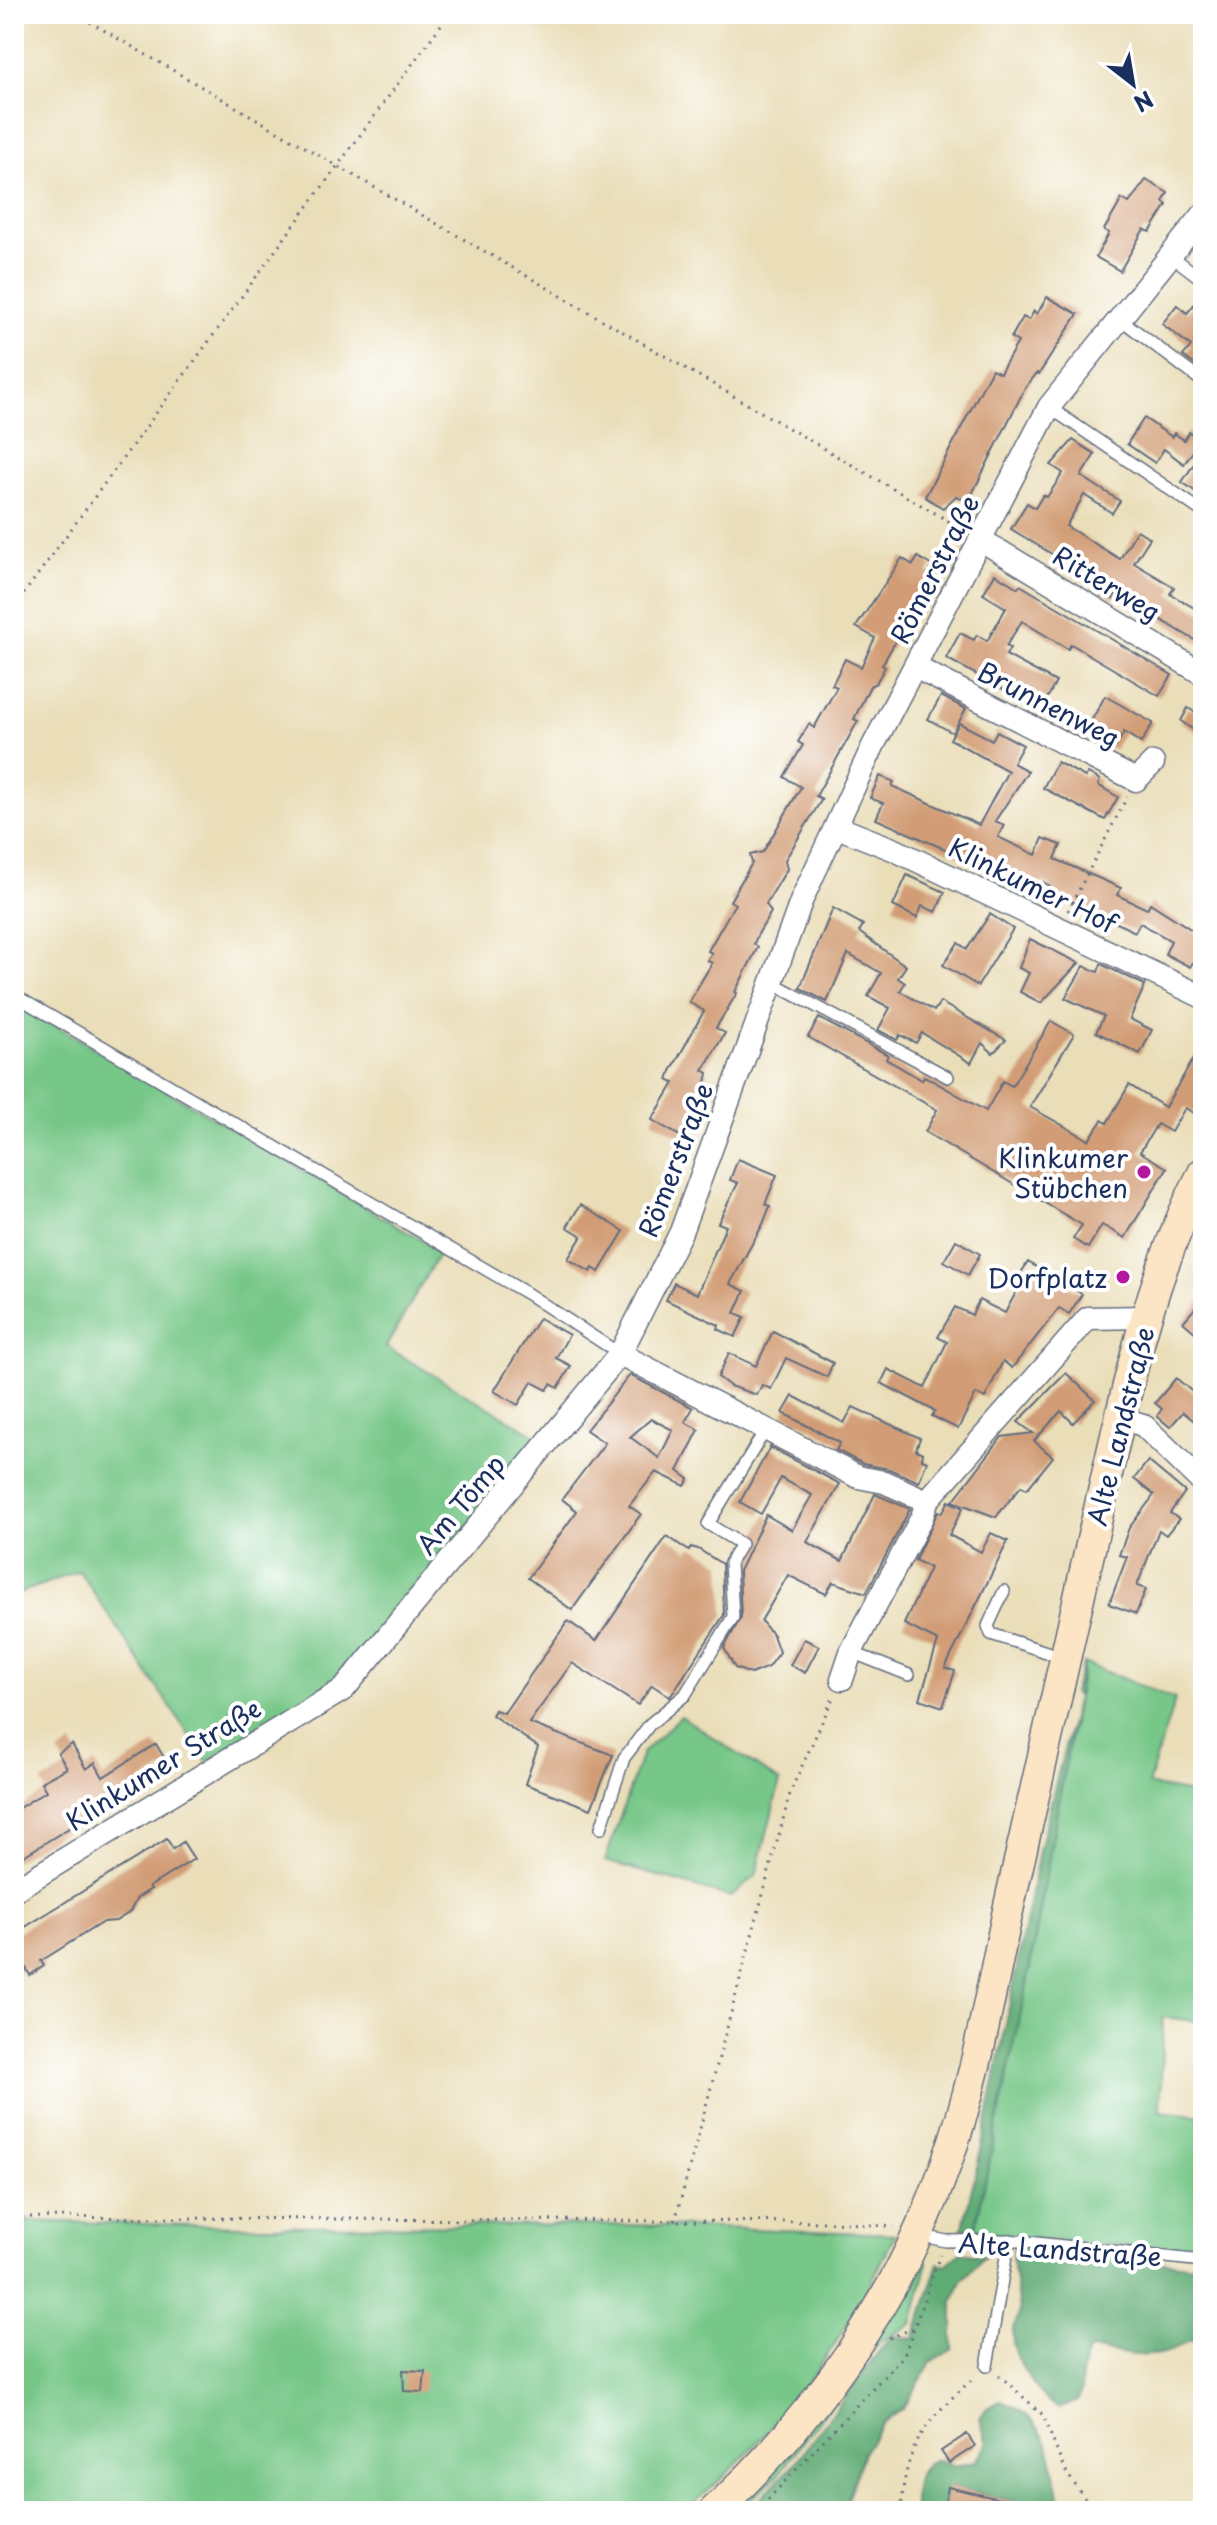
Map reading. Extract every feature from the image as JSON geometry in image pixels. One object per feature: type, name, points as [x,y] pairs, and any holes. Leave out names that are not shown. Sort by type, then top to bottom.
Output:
[{"type":"main road","name":"Alte Landstraße","points":[[714,2511],[758,2471],[819,2399],[870,2322],[917,2235],[946,2163],[964,2104],[1120,1418],[1146,1317],[1169,1241],[1203,1173]]},
{"type":"street","name":"Römerstraße","points":[[620,1354],[681,1232],[802,899],[873,746],[1049,407],[1203,215]]},
{"type":"street","name":"Ritterweg","points":[[981,540],[1203,674]]},
{"type":"street","name":"Brunnenweg","points":[[915,667],[1136,780],[1153,763]]},
{"type":"street","name":"Klinkumer Hof","points":[[837,827],[895,850],[1203,997]]},
{"type":"street","points":[[842,1679],[851,1652],[922,1517],[927,1501],[1088,1318],[1146,1317]]},
{"type":"street","points":[[620,1354],[858,1477],[884,1482],[927,1501]]},
{"type":"street","name":"Am Tömp","points":[[344,1689],[620,1354]]},
{"type":"street","points":[[1120,1418],[1143,1425],[1203,1483]]},
{"type":"street","name":"Klinkumer Straße","points":[[14,1890],[344,1689]]},
{"type":"lane","points":[[1170,255],[1203,280]]},
{"type":"lane","points":[[1119,318],[1203,382]]},
{"type":"lane","points":[[1049,407],[1203,512]]},
{"type":"lane","points":[[771,982],[948,1077]]},
{"type":"lane","points":[[14,995],[452,1250],[620,1354]]},
{"type":"lane","points":[[601,1828],[624,1758],[650,1724],[685,1695],[733,1617],[730,1563],[741,1544],[708,1524],[766,1429]]},
{"type":"lane","points":[[1004,1591],[988,1626],[991,1634],[1062,1672]]},
{"type":"lane","points":[[851,1652],[909,1675]]},
{"type":"lane","name":"Alte Landstraße","points":[[917,2235],[946,2241],[1009,2240],[1203,2261]]},
{"type":"lane","points":[[987,2366],[1009,2240]]},
{"type":"path","points":[[76,14],[981,540]]},
{"type":"path","points":[[14,607],[449,14]]},
{"type":"path","points":[[1058,929],[1136,780]]},
{"type":"path","points":[[675,2221],[791,1790],[842,1679]]},
{"type":"path","points":[[14,2217],[835,2222],[894,2227],[917,2235]]},
{"type":"path","points":[[757,2511],[904,2355],[914,2328]]},
{"type":"path","points":[[901,2511],[902,2486],[914,2441],[945,2403],[987,2366],[1024,2394],[1043,2415],[1064,2469],[1088,2503],[1089,2511]]},
{"type":"green space","points":[[14,1001],[440,1251],[386,1347],[539,1437],[386,1627],[337,1678],[207,1762],[79,1571],[14,1595]]},
{"type":"green space","points":[[1083,1663],[1175,1699],[1148,1785],[1203,1795],[1203,2022],[1163,2017],[1160,2111],[1203,2116],[1203,2253],[974,2234],[1027,1984]]},
{"type":"green space","points":[[1083,1663],[1077,1698],[1073,1693]]},
{"type":"green space","points":[[1077,1699],[1027,1984],[974,2234],[962,2231],[986,2128],[1040,1846]]},
{"type":"green space","points":[[681,1716],[780,1782],[756,1876],[731,1897],[605,1861],[642,1753]]},
{"type":"green space","points":[[14,2221],[243,2226],[635,2225],[895,2234],[854,2312],[806,2385],[749,2451],[685,2511],[22,2511],[18,2477],[14,2477]]},
{"type":"green space","points":[[1013,2244],[1203,2267],[1203,2339],[1189,2341],[1167,2352],[1148,2355],[1089,2350],[1083,2365],[1078,2401],[1059,2409],[1035,2386],[1016,2352],[1013,2330],[1019,2312]]},
{"type":"green space","points":[[961,2252],[985,2256],[963,2279],[953,2301],[953,2349],[931,2362],[904,2408],[883,2423],[863,2453],[843,2511],[748,2511],[794,2464],[883,2346],[895,2336],[914,2339],[939,2263],[946,2265]]},
{"type":"green space","points":[[924,2261],[928,2262],[912,2324],[877,2344],[777,2476],[738,2511],[730,2511]]},
{"type":"green space","points":[[1000,2401],[1017,2408],[1040,2431],[1052,2460],[1061,2511],[949,2487],[943,2511],[914,2511],[915,2488],[922,2469],[935,2460],[954,2466],[975,2462],[987,2443],[980,2418],[987,2408]]},
{"type":"building","points":[[1146,180],[1168,193],[1163,202],[1167,205],[1150,232],[1144,229],[1120,271],[1096,257],[1109,233],[1104,230],[1122,199],[1129,203]]},
{"type":"building","points":[[1203,294],[1203,371],[1183,356],[1191,346],[1162,324],[1177,305],[1187,313]]},
{"type":"building","points":[[1047,297],[1078,314],[1039,374],[1025,388],[968,502],[956,496],[943,508],[925,497],[992,369],[1000,373],[1018,342],[1011,338],[1023,317],[1029,320],[1034,311],[1037,314]]},
{"type":"building","points":[[1144,418],[1172,437],[1174,433],[1184,440],[1189,432],[1201,440],[1184,464],[1164,449],[1155,463],[1127,444]]},
{"type":"building","points":[[1073,440],[1095,454],[1081,476],[1120,501],[1112,513],[1084,495],[1066,526],[1120,559],[1137,530],[1150,538],[1134,563],[1174,587],[1170,594],[1203,613],[1203,645],[1116,593],[1113,599],[1101,592],[1104,586],[1011,529],[1027,503],[1035,508],[1043,495],[1047,497],[1063,473],[1051,465]]},
{"type":"building","points":[[1194,464],[1203,471],[1203,497],[1182,482]]},
{"type":"building","points":[[918,557],[932,566],[928,573],[933,576],[882,665],[885,667],[876,683],[870,686],[854,719],[858,721],[816,796],[822,799],[785,860],[787,869],[766,904],[771,912],[754,944],[758,947],[737,993],[716,1028],[725,1033],[703,1070],[708,1073],[706,1083],[680,1136],[652,1120],[674,1083],[668,1080],[671,1071],[704,1011],[689,1002],[712,963],[707,960],[712,953],[708,951],[735,904],[730,901],[752,863],[750,855],[763,852],[801,787],[784,777],[803,745],[798,742],[809,724],[814,728],[837,687],[832,685],[845,659],[861,667],[875,638],[856,627],[902,558],[913,565]]},
{"type":"building","points":[[995,574],[1018,588],[1020,585],[1172,675],[1159,696],[1071,644],[1068,649],[1022,621],[1006,646],[1010,648],[1006,655],[1056,682],[1041,710],[946,658],[960,633],[974,640],[977,635],[987,641],[1006,608],[983,594]]},
{"type":"building","points":[[941,696],[966,709],[953,733],[928,719]]},
{"type":"building","points":[[1105,696],[1153,723],[1141,743],[1124,732],[1114,750],[1084,734]]},
{"type":"building","points":[[1188,708],[1203,717],[1203,737],[1181,721]]},
{"type":"building","points":[[959,723],[992,740],[997,731],[1023,745],[1013,763],[1028,771],[995,821],[1004,825],[998,837],[1036,855],[1043,838],[1061,845],[1055,859],[1121,888],[1117,895],[1147,909],[1150,903],[1203,937],[1203,967],[1193,962],[1190,967],[1165,954],[1171,941],[1140,923],[1135,932],[1049,890],[1050,886],[1043,882],[1038,890],[876,819],[883,803],[870,798],[880,776],[894,782],[892,786],[979,825],[1008,771],[950,739]]},
{"type":"building","points":[[1057,762],[1085,777],[1088,773],[1100,780],[1098,785],[1118,797],[1105,820],[1043,788]]},
{"type":"building","points":[[907,875],[945,892],[936,912],[922,906],[917,918],[893,906]]},
{"type":"building","points":[[833,908],[863,925],[859,932],[906,966],[898,978],[905,983],[900,991],[934,1011],[940,1002],[1006,1040],[993,1053],[982,1043],[971,1063],[922,1033],[916,1043],[900,1035],[897,1040],[878,1030],[890,1008],[868,996],[881,973],[848,954],[827,1002],[800,988]]},
{"type":"building","points":[[990,914],[1013,929],[978,986],[943,965],[958,943],[967,949]]},
{"type":"building","points":[[1030,939],[1079,963],[1041,1003],[1020,992],[1029,973],[1019,968]]},
{"type":"building","points":[[1101,964],[1145,985],[1130,1019],[1152,1030],[1140,1054],[1096,1032],[1104,1016],[1065,998],[1084,966],[1098,972]]},
{"type":"building","points":[[819,1018],[888,1055],[886,1059],[922,1080],[924,1076],[986,1111],[1003,1081],[1012,1086],[1051,1021],[1074,1034],[1030,1107],[1089,1140],[1102,1120],[1107,1123],[1129,1085],[1165,1107],[1203,1043],[1203,1103],[1196,1114],[1185,1108],[1171,1132],[1157,1124],[1140,1152],[1167,1168],[1125,1238],[1102,1225],[1088,1248],[1073,1239],[1082,1225],[925,1132],[937,1110],[808,1037]]},
{"type":"building","points":[[738,1159],[777,1175],[765,1204],[770,1206],[763,1224],[730,1284],[745,1291],[735,1313],[745,1317],[735,1337],[718,1329],[719,1325],[666,1300],[674,1283],[697,1294],[726,1226],[718,1223],[738,1183],[730,1180]]},
{"type":"building","points":[[580,1205],[624,1231],[599,1272],[593,1268],[591,1272],[568,1259],[582,1236],[567,1227]]},
{"type":"building","points":[[956,1240],[980,1254],[968,1275],[944,1261]]},
{"type":"building","points":[[1028,1262],[1082,1294],[1069,1314],[1059,1308],[1012,1368],[1003,1361],[985,1398],[976,1394],[958,1429],[932,1416],[935,1411],[881,1383],[888,1369],[925,1388],[947,1342],[938,1337],[955,1307],[972,1315],[979,1300],[1005,1313],[1020,1285],[1015,1282]]},
{"type":"building","points":[[1203,1299],[1203,1339],[1183,1322]]},
{"type":"building","points":[[539,1318],[569,1335],[556,1358],[571,1366],[558,1388],[551,1384],[547,1390],[532,1382],[518,1405],[494,1391]]},
{"type":"building","points":[[773,1331],[833,1363],[827,1377],[786,1358],[771,1389],[762,1385],[757,1395],[730,1386],[718,1377],[729,1353],[756,1366]]},
{"type":"building","points":[[1066,1373],[1095,1400],[1073,1423],[1061,1411],[1034,1441],[1053,1457],[1027,1489],[1021,1486],[996,1517],[953,1501],[1002,1437],[1033,1433],[1018,1422]]},
{"type":"building","points":[[630,1375],[693,1408],[685,1422],[699,1430],[678,1471],[689,1479],[685,1486],[656,1472],[629,1506],[641,1514],[572,1610],[528,1578],[577,1511],[562,1499],[605,1443],[586,1430]],"holes":[[[651,1419],[673,1430],[659,1458],[630,1437]]]},
{"type":"building","points":[[1176,1378],[1203,1401],[1203,1428],[1183,1412],[1170,1427],[1157,1416],[1162,1409],[1155,1403]]},
{"type":"building","points":[[793,1396],[844,1423],[853,1407],[920,1438],[916,1450],[923,1453],[922,1459],[927,1461],[919,1482],[889,1469],[863,1464],[836,1450],[840,1443],[783,1413]]},
{"type":"building","points":[[770,1447],[840,1484],[807,1542],[842,1561],[875,1494],[910,1509],[866,1593],[833,1582],[826,1594],[788,1575],[761,1621],[773,1635],[779,1652],[768,1667],[751,1674],[735,1668],[724,1648],[741,1617],[739,1571],[766,1515],[792,1530],[812,1495],[781,1478],[761,1514],[740,1502]]},
{"type":"building","points":[[1148,1461],[1185,1492],[1170,1513],[1179,1519],[1166,1535],[1159,1530],[1137,1586],[1146,1589],[1136,1614],[1109,1604],[1127,1557],[1119,1555],[1129,1528],[1154,1495],[1134,1479]]},
{"type":"building","points":[[949,1501],[963,1508],[949,1535],[981,1552],[991,1533],[1008,1541],[945,1668],[955,1671],[943,1707],[920,1699],[938,1641],[904,1624],[930,1568],[915,1560],[938,1511],[942,1513]]},
{"type":"building","points":[[667,1536],[689,1551],[691,1547],[698,1549],[722,1564],[724,1615],[670,1697],[652,1685],[638,1705],[572,1663],[529,1723],[613,1755],[591,1809],[525,1784],[538,1747],[492,1715],[495,1710],[504,1713],[568,1621],[596,1641]]},
{"type":"building","points":[[804,1639],[819,1646],[805,1673],[790,1665]]},
{"type":"building","points":[[72,1744],[86,1769],[95,1763],[103,1777],[156,1744],[169,1766],[14,1862],[14,1811],[46,1791],[41,1782],[67,1768],[58,1753]]},
{"type":"building","points":[[167,1839],[173,1849],[183,1842],[194,1859],[149,1887],[151,1889],[137,1898],[130,1912],[116,1921],[103,1922],[41,1961],[44,1966],[30,1975],[26,1968],[14,1975],[14,1934]]},
{"type":"building","points":[[403,2370],[425,2371],[423,2392],[404,2391]]},
{"type":"building","points":[[967,2434],[975,2446],[949,2463],[941,2451]]},
{"type":"building","points":[[948,2487],[1025,2505],[1025,2511],[943,2511]]},
{"type":"place","name":"Klinkumer Stübchen","points":[[1144,1172]]},
{"type":"place","name":"Dorfplatz","points":[[1123,1277]]}]
